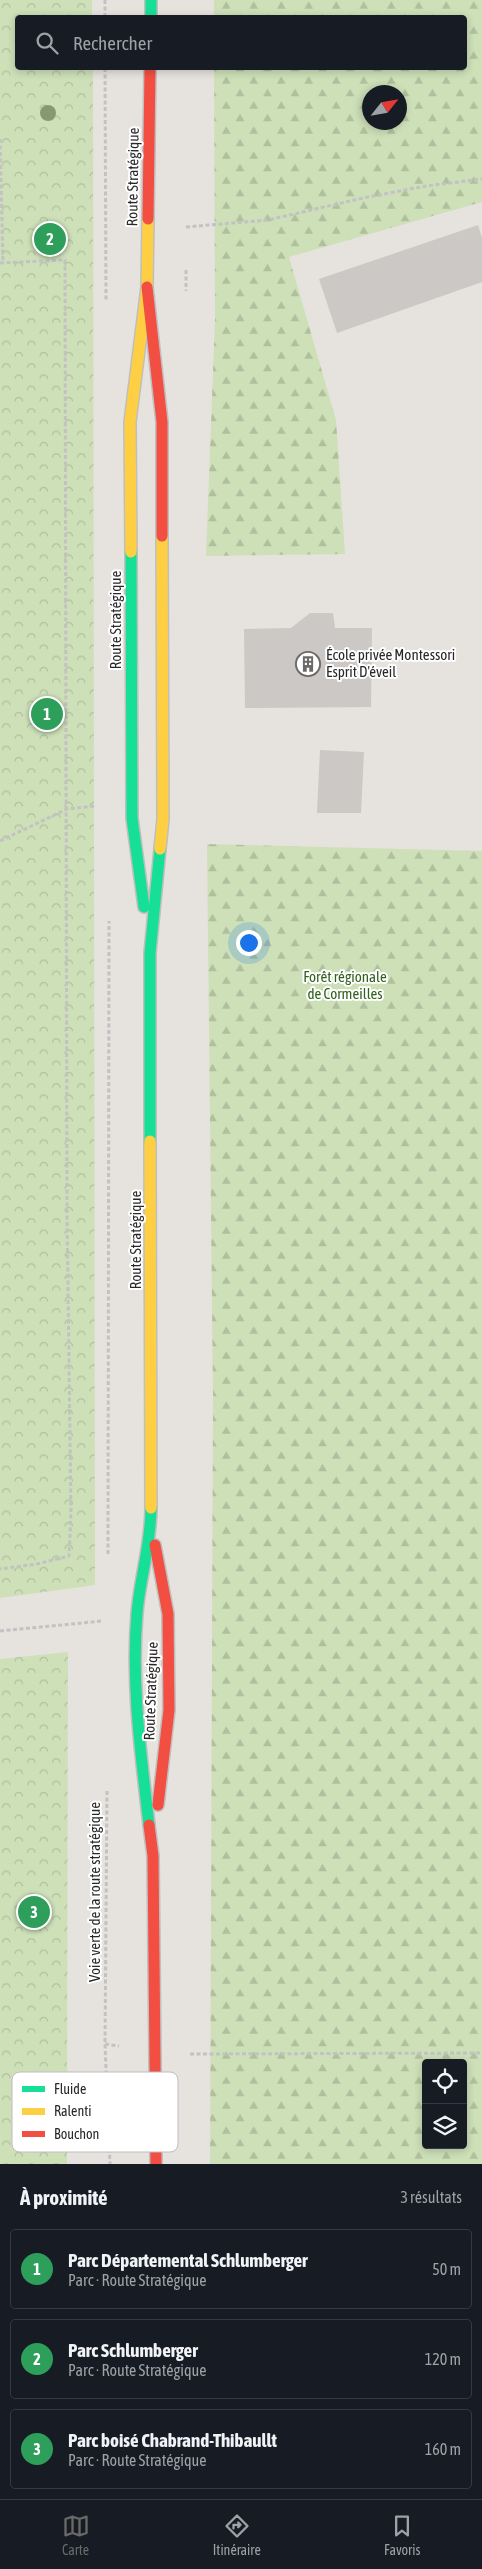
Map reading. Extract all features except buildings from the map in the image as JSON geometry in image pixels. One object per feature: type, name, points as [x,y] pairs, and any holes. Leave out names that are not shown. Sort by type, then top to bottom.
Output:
[{"type":"street","points":[[151,0],[151,15]]},
{"type":"street","name":"Route Stratégique","points":[[150,70],[147,287],[130,422],[132,818],[150,953]]},
{"type":"street","name":"Route Stratégique","points":[[147,287],[162,422],[163,819],[150,953],[151,1527],[137,1613],[136,1710],[153,1856],[156,2072]]},
{"type":"street","name":"Route Stratégique","points":[[151,1527],[168,1614],[169,1667],[169,1710],[153,1856]]},
{"type":"path","points":[[105,0],[105,15]]},
{"type":"path","points":[[0,139],[1,262],[65,260],[67,1214],[71,1513],[69,1556],[36,1564],[0,1569]]},
{"type":"path","points":[[186,226],[268,220],[363,198],[426,186],[482,179]]},
{"type":"path","points":[[0,841],[67,809],[94,805],[109,816],[132,818]]},
{"type":"path","points":[[0,1631],[108,1620]]},
{"type":"path","name":"Voie verte de la route stratégique","points":[[106,2072],[107,1788]]},
{"type":"path","points":[[105,2044],[156,2052],[482,2053]]},
{"type":"green space","points":[[0,0],[92,0],[92,15],[15,15],[15,70],[93,70],[95,1585],[0,1598]]},
{"type":"green space","points":[[214,0],[482,0],[482,202],[289,257],[336,420],[345,554],[206,556],[215,319],[214,70],[467,70],[467,15],[214,15]]},
{"type":"green space","name":"Forêt régionale de Cormeilles","points":[[207,844],[482,851],[482,2164],[210,2164],[213,1397]]},
{"type":"green space","points":[[68,1652],[67,2072],[12,2072],[12,2152],[67,2152],[67,2164],[0,2164],[0,1659]]},
{"type":"traffic: fast","points":[[151,0],[151,15]]},
{"type":"traffic: fast","points":[[131,552],[132,818],[144,907]]},
{"type":"traffic: fast","points":[[150,1141],[150,953],[160,849]]},
{"type":"traffic: fast","points":[[149,1825],[136,1693],[135,1640],[140,1587],[151,1521],[151,1508]]},
{"type":"traffic: slow","points":[[131,552],[130,422],[147,287],[148,219]]},
{"type":"traffic: slow","points":[[160,849],[163,819],[162,536]]},
{"type":"traffic: slow","points":[[150,1141],[151,1508]]},
{"type":"traffic: jam","points":[[148,219],[150,70]]},
{"type":"traffic: jam","points":[[147,287],[162,422],[162,536]]},
{"type":"traffic: jam","points":[[155,1545],[168,1614],[169,1710],[158,1805]]},
{"type":"traffic: jam","points":[[149,1825],[153,1856],[155,2072]]},
{"type":"traffic: jam","points":[[156,2152],[156,2164]]},
{"type":"place","name":"Parc Schlumberger","points":[[50,239]]},
{"type":"place","name":"École privée Montessori Esprit D'éveil","points":[[308,664]]},
{"type":"place","name":"Parc Départemental Schlumberger","points":[[47,714]]},
{"type":"place","name":"Parc boisé Chabrand-Thibaullt","points":[[34,1912]]}]
